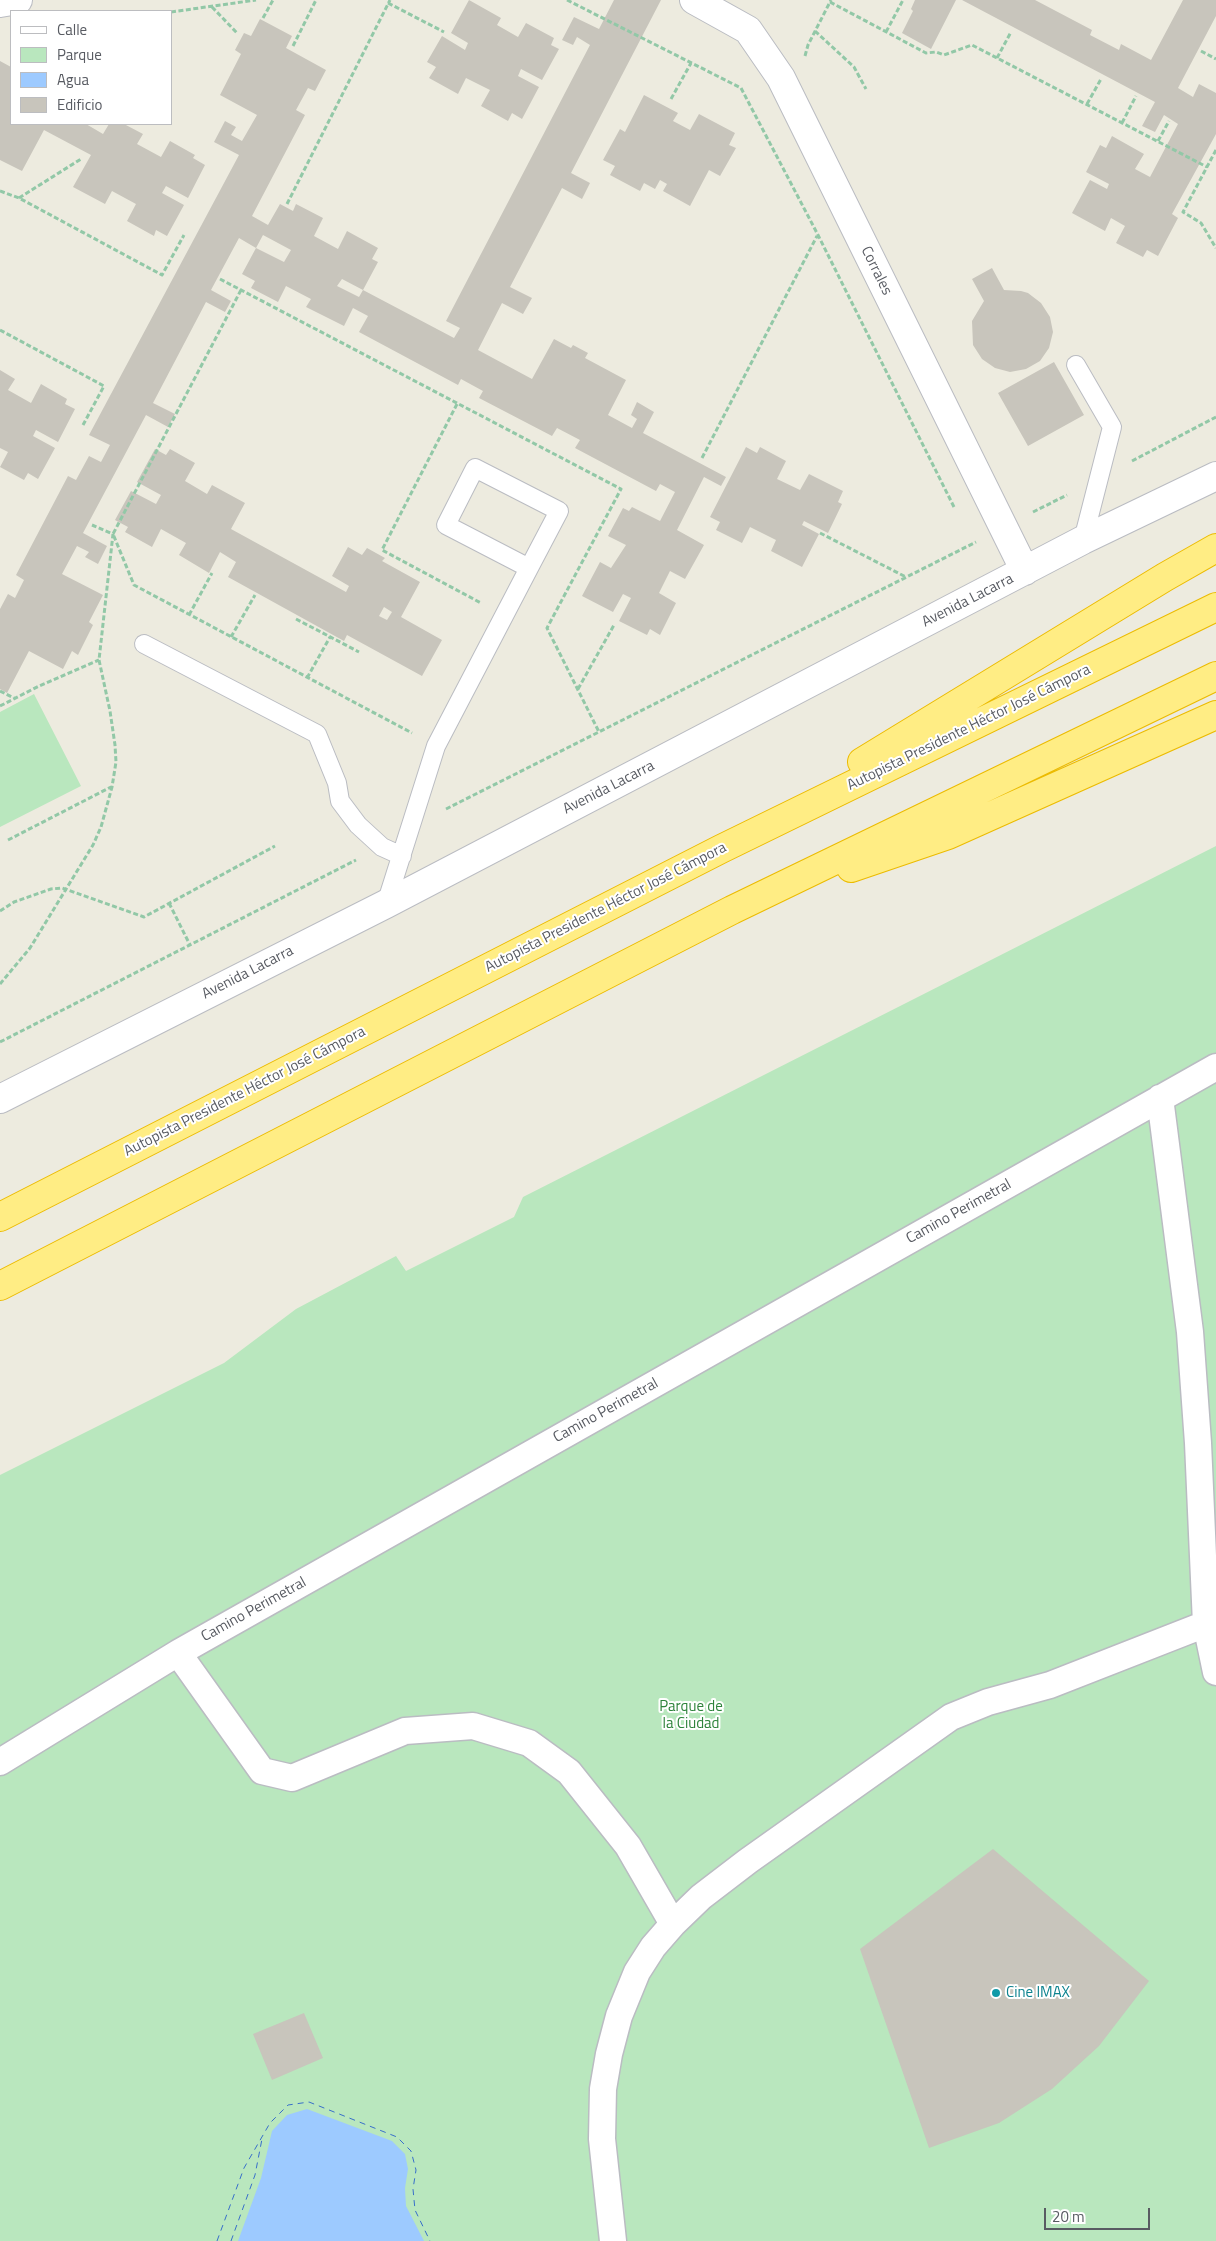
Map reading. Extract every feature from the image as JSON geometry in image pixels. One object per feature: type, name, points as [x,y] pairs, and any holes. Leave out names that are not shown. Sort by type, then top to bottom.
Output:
[{"type":"highway","points":[[721,848],[1165,577],[1216,548]]},
{"type":"highway","name":"Autopista Presidente Héctor José Cámpora","points":[[0,1217],[721,848],[1216,607]]},
{"type":"highway","points":[[0,1286],[732,910],[1216,676]]},
{"type":"highway","points":[[732,910],[948,835],[1216,716]]},
{"type":"street","points":[[0,3],[18,0]]},
{"type":"street","name":"Corrales","points":[[694,0],[748,30],[780,78],[1025,571]]},
{"type":"street","name":"Avenida Lacarra","points":[[0,1098],[386,904],[1083,540],[1216,476]]},
{"type":"street","name":"Camino Perimetral","points":[[0,1762],[178,1653],[1216,1067]]},
{"type":"street","points":[[1160,1098],[1190,1332],[1207,1442],[1211,1622],[1216,1672]]},
{"type":"street","points":[[613,2241],[602,2139],[604,2089],[609,2054],[619,2016],[637,1972],[653,1947],[674,1924],[701,1897],[748,1861],[951,1717],[988,1702],[1050,1686],[1211,1622]]},
{"type":"street","points":[[178,1653],[262,1771],[292,1778],[405,1731],[473,1726],[529,1743],[569,1772],[628,1846],[674,1924]]},
{"type":"lane","points":[[1076,365],[1112,427],[1083,540]]},
{"type":"lane","points":[[386,904],[436,746],[559,511],[475,468],[446,525],[529,568]]},
{"type":"lane","points":[[144,644],[317,734],[337,783],[340,801],[358,825],[382,846],[402,856]]},
{"type":"path","points":[[172,12],[256,0]]},
{"type":"path","points":[[263,18],[273,0]]},
{"type":"path","points":[[293,46],[316,0]]},
{"type":"path","points":[[568,0],[741,88],[818,235],[959,517]]},
{"type":"path","points":[[886,32],[903,0]]},
{"type":"path","points":[[287,204],[389,2],[444,32]]},
{"type":"path","points":[[830,2],[926,53],[936,52],[944,55],[972,45],[1207,167]]},
{"type":"path","points":[[211,6],[238,34]]},
{"type":"path","points":[[815,31],[854,67],[866,89]]},
{"type":"path","points":[[997,58],[1011,32]]},
{"type":"path","points":[[1201,51],[1216,59]]},
{"type":"path","points":[[671,99],[691,63]]},
{"type":"path","points":[[1087,104],[1101,79]]},
{"type":"path","points":[[1122,123],[1136,96]]},
{"type":"path","points":[[1158,141],[1169,121]]},
{"type":"path","points":[[1216,150],[1183,212],[1201,223],[1216,248]]},
{"type":"path","points":[[19,198],[81,159]]},
{"type":"path","points":[[0,191],[19,198],[162,275],[184,235]]},
{"type":"path","points":[[702,458],[818,235]]},
{"type":"path","points":[[0,984],[30,948],[93,845],[101,827],[112,787],[116,762],[110,711],[99,660],[113,534],[241,290]]},
{"type":"path","points":[[0,330],[104,386],[83,425]]},
{"type":"path","points":[[457,404],[382,550],[490,607]]},
{"type":"path","points":[[412,826],[1003,528],[1216,417]]},
{"type":"path","points":[[92,524],[113,534],[134,585],[436,746]]},
{"type":"path","points":[[820,533],[906,577]]},
{"type":"path","points":[[189,615],[212,572]]},
{"type":"path","points":[[231,637],[254,595]]},
{"type":"path","points":[[296,619],[359,652]]},
{"type":"path","points":[[578,690],[614,625]]},
{"type":"path","points":[[307,678],[330,636]]},
{"type":"path","points":[[0,706],[39,686],[99,660]]},
{"type":"path","points":[[0,691],[14,699]]},
{"type":"path","points":[[8,840],[112,787]]},
{"type":"path","points":[[0,911],[14,902],[51,889],[66,890],[144,916],[275,846]]},
{"type":"path","points":[[0,1042],[382,846]]},
{"type":"path","points":[[169,904],[190,945]]},
{"type":"green space","points":[[34,694],[81,786],[0,827],[0,712]]},
{"type":"green space","name":"Parque de la Ciudad","points":[[1216,846],[1216,2241],[0,2241],[0,1475],[224,1363],[296,1309],[396,1256],[406,1271],[514,1217],[523,1197]]},
{"type":"water","points":[[307,2109],[392,2141],[405,2154],[408,2169],[405,2188],[406,2206],[424,2241],[238,2241],[261,2178],[272,2131],[287,2115]]},
{"type":"building","points":[[469,0],[501,18],[497,25],[518,37],[526,23],[554,38],[551,45],[559,49],[542,80],[521,69],[518,76],[539,87],[522,119],[512,113],[508,121],[481,106],[490,90],[466,78],[458,94],[429,78],[436,67],[427,62],[442,36],[465,50],[468,43],[451,33]]},
{"type":"building","points":[[614,0],[661,0],[571,173],[590,183],[582,199],[562,188],[510,287],[532,298],[523,314],[502,303],[478,350],[532,379],[554,339],[571,348],[573,345],[588,353],[585,358],[626,380],[608,415],[632,428],[637,419],[631,415],[637,402],[654,412],[643,433],[726,477],[721,486],[704,477],[677,530],[704,545],[685,579],[670,571],[659,593],[676,603],[660,635],[650,629],[647,635],[619,621],[631,598],[623,594],[613,612],[582,596],[600,562],[611,568],[626,545],[608,536],[623,508],[629,511],[632,507],[660,521],[675,492],[660,484],[656,491],[575,448],[580,440],[557,428],[552,436],[479,398],[483,391],[461,379],[458,385],[359,332],[368,316],[353,308],[344,326],[306,307],[311,299],[286,286],[278,302],[251,288],[255,281],[242,274],[256,248],[239,238],[211,290],[231,301],[225,312],[206,302],[153,403],[175,414],[168,427],[146,415],[83,533],[107,546],[98,564],[85,557],[89,552],[77,546],[62,574],[103,595],[89,622],[93,625],[78,655],[72,651],[63,669],[29,651],[7,693],[0,689],[0,609],[8,594],[15,598],[24,580],[16,575],[68,476],[76,480],[89,456],[101,462],[110,445],[89,435],[239,155],[214,142],[225,121],[236,127],[231,135],[242,141],[257,115],[220,95],[241,54],[235,50],[244,33],[251,36],[260,19],[292,36],[286,48],[326,70],[315,91],[308,88],[296,110],[305,115],[252,216],[268,225],[280,204],[293,211],[296,204],[323,218],[314,236],[338,249],[347,231],[378,248],[372,259],[378,262],[363,290],[454,338],[460,328],[446,321],[590,45],[577,37],[573,45],[562,40],[574,17],[599,29]],"holes":[[[263,235],[291,250],[284,262],[256,248]],[[342,279],[363,290],[359,297],[337,286]]]},
{"type":"building","points":[[915,0],[956,0],[931,49],[902,33],[913,11],[911,9]]},
{"type":"building","points":[[962,0],[1035,0],[1092,30],[1090,35],[1119,50],[1121,44],[1151,60],[1183,0],[1216,0],[1216,16],[1178,88],[1193,97],[1199,84],[1216,93],[1216,134],[1172,214],[1178,218],[1158,256],[1147,250],[1143,257],[1116,243],[1125,226],[1111,218],[1105,231],[1072,213],[1090,180],[1107,189],[1109,184],[1086,172],[1100,145],[1106,148],[1112,136],[1144,154],[1135,169],[1150,177],[1178,124],[1164,115],[1155,132],[1142,126],[1155,102]]},
{"type":"building","points":[[0,61],[10,66],[10,125],[88,125],[103,134],[108,125],[126,125],[143,134],[137,144],[161,157],[170,141],[195,155],[193,158],[205,165],[188,198],[166,186],[162,193],[184,205],[167,236],[156,230],[154,236],[127,221],[136,204],[112,191],[105,204],[73,187],[91,155],[44,130],[22,171],[0,160]]},
{"type":"building","points":[[644,95],[678,113],[673,121],[690,130],[699,114],[735,133],[729,145],[736,148],[720,176],[709,170],[690,206],[663,191],[667,184],[660,180],[655,189],[644,183],[640,191],[610,175],[615,166],[603,160],[620,129],[625,132]]},
{"type":"building","points":[[992,268],[1004,290],[1028,293],[1041,303],[1050,317],[1053,332],[1049,348],[1040,361],[1026,369],[1010,372],[995,368],[982,359],[973,345],[972,321],[984,301],[972,279]]},
{"type":"building","points":[[1054,362],[1084,415],[1028,446],[998,393]]},
{"type":"building","points":[[0,370],[15,379],[8,390],[31,403],[41,384],[67,399],[65,404],[75,409],[58,442],[36,430],[33,436],[55,448],[38,479],[28,473],[24,480],[0,467],[8,452],[0,448]]},
{"type":"building","points":[[746,447],[757,453],[760,447],[786,461],[777,479],[800,490],[809,474],[843,491],[838,502],[842,504],[828,533],[804,521],[802,525],[819,534],[802,567],[771,551],[776,540],[750,527],[742,543],[716,530],[720,522],[710,517]]},
{"type":"building","points":[[155,449],[166,455],[170,449],[195,463],[185,481],[207,494],[212,485],[245,503],[231,529],[346,592],[349,586],[332,576],[348,547],[362,555],[367,548],[385,558],[382,561],[420,582],[401,617],[442,640],[422,676],[347,635],[344,641],[228,577],[236,562],[220,552],[209,573],[179,555],[186,543],[161,529],[152,547],[125,532],[128,527],[115,520],[131,491],[156,504],[161,495],[137,482]],"holes":[[[384,607],[392,612],[387,620],[379,616]]]},
{"type":"building","points":[[993,1849],[1149,1981],[1099,2046],[1052,2089],[999,2123],[929,2148],[860,1949]]},
{"type":"building","points":[[304,2013],[323,2058],[272,2080],[253,2034]]},
{"type":"ferry route","points":[[217,2241],[244,2168],[270,2123],[288,2105],[309,2102],[397,2137],[411,2151],[416,2170],[413,2189],[415,2210],[430,2241]]},
{"type":"ferry route","points":[[231,2241],[255,2175],[262,2139]]},
{"type":"place","name":"Cine IMAX","points":[[996,1993]]}]
